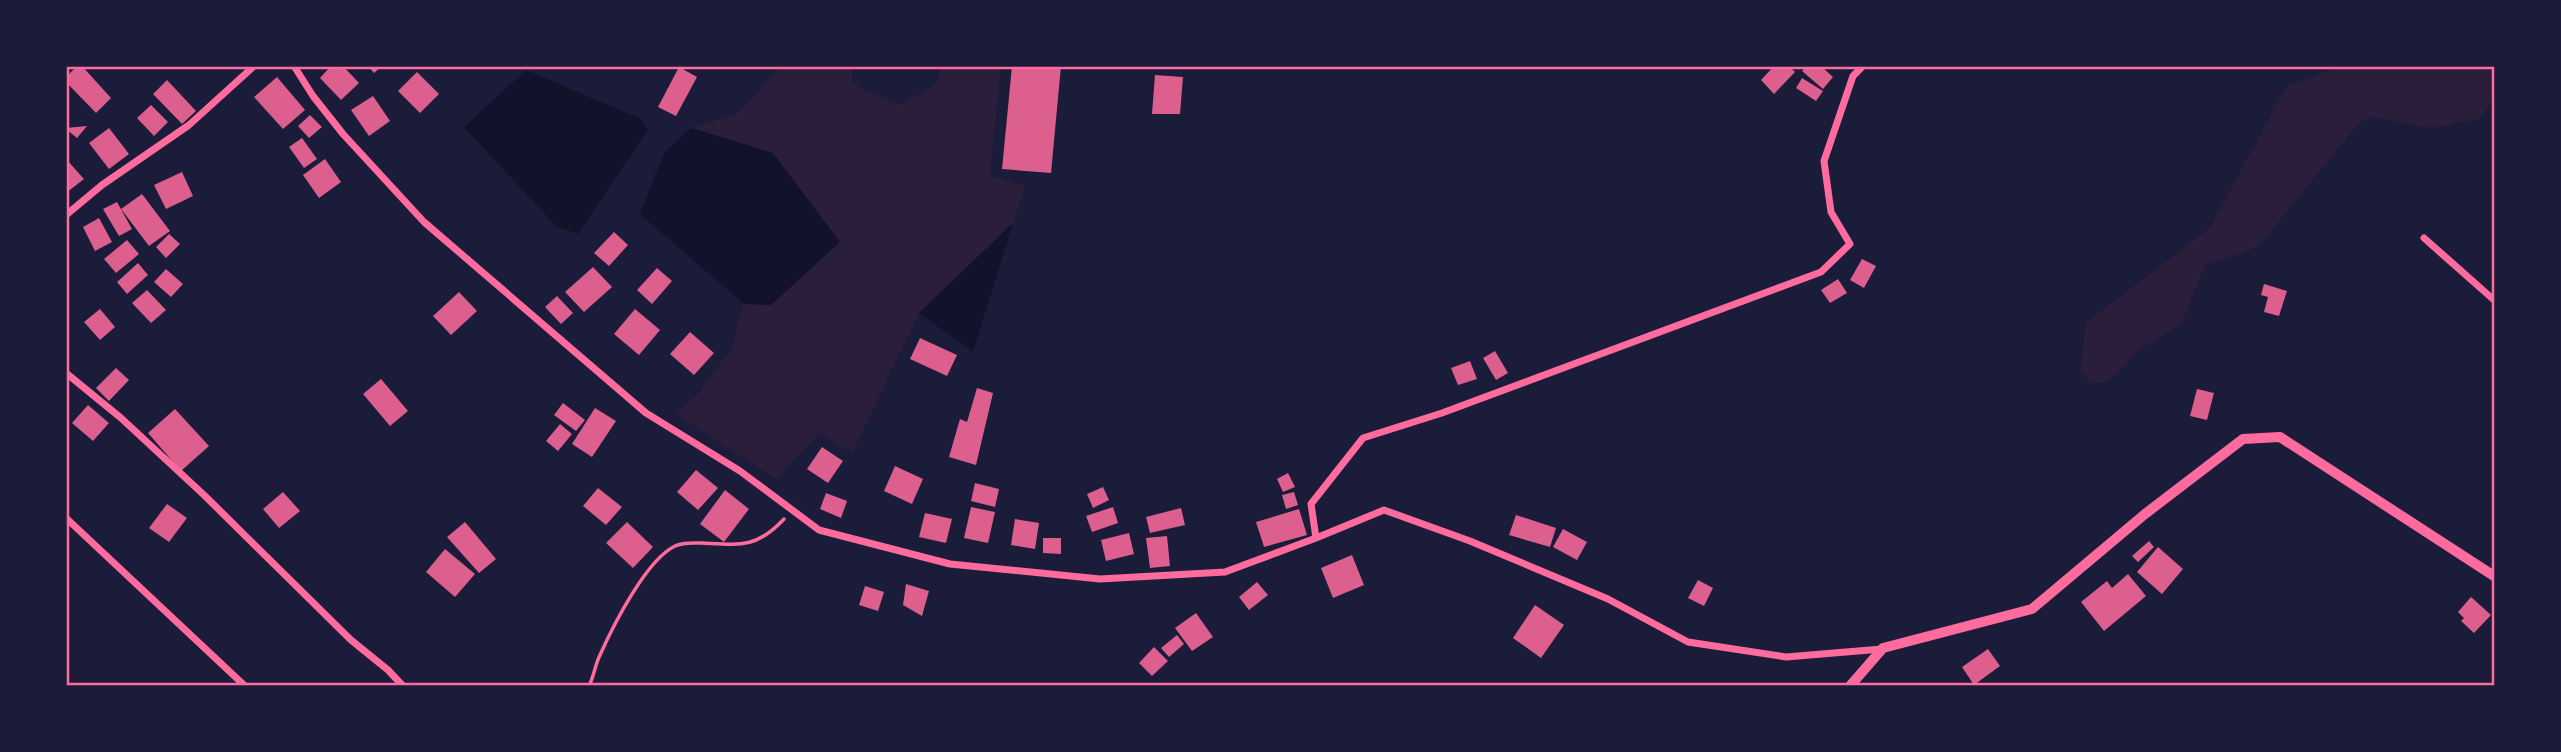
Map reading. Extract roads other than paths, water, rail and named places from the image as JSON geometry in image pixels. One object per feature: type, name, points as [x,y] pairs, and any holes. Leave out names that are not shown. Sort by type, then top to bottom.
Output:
[{"type":"street","points":[[66,215],[102,185],[189,125],[254,66]]},
{"type":"street","points":[[294,66],[313,96],[343,134],[424,222],[646,413],[740,471],[819,530],[950,564],[1100,579],[1225,572],[1384,510],[1470,541],[1608,599],[1688,642],[1786,657],[1883,649],[2032,609],[2145,514],[2243,439],[2280,437],[2494,576]]},
{"type":"street","points":[[1316,538],[1311,504],[1363,438],[1442,413],[1821,272],[1850,244],[1831,212],[1824,161],[1853,76],[1863,66]]},
{"type":"street","points":[[2424,238],[2494,300]]},
{"type":"street","points":[[66,373],[121,418],[204,495],[351,640],[403,685]]},
{"type":"street","points":[[66,518],[245,685]]},
{"type":"street","points":[[1850,685],[1883,649]]}]
